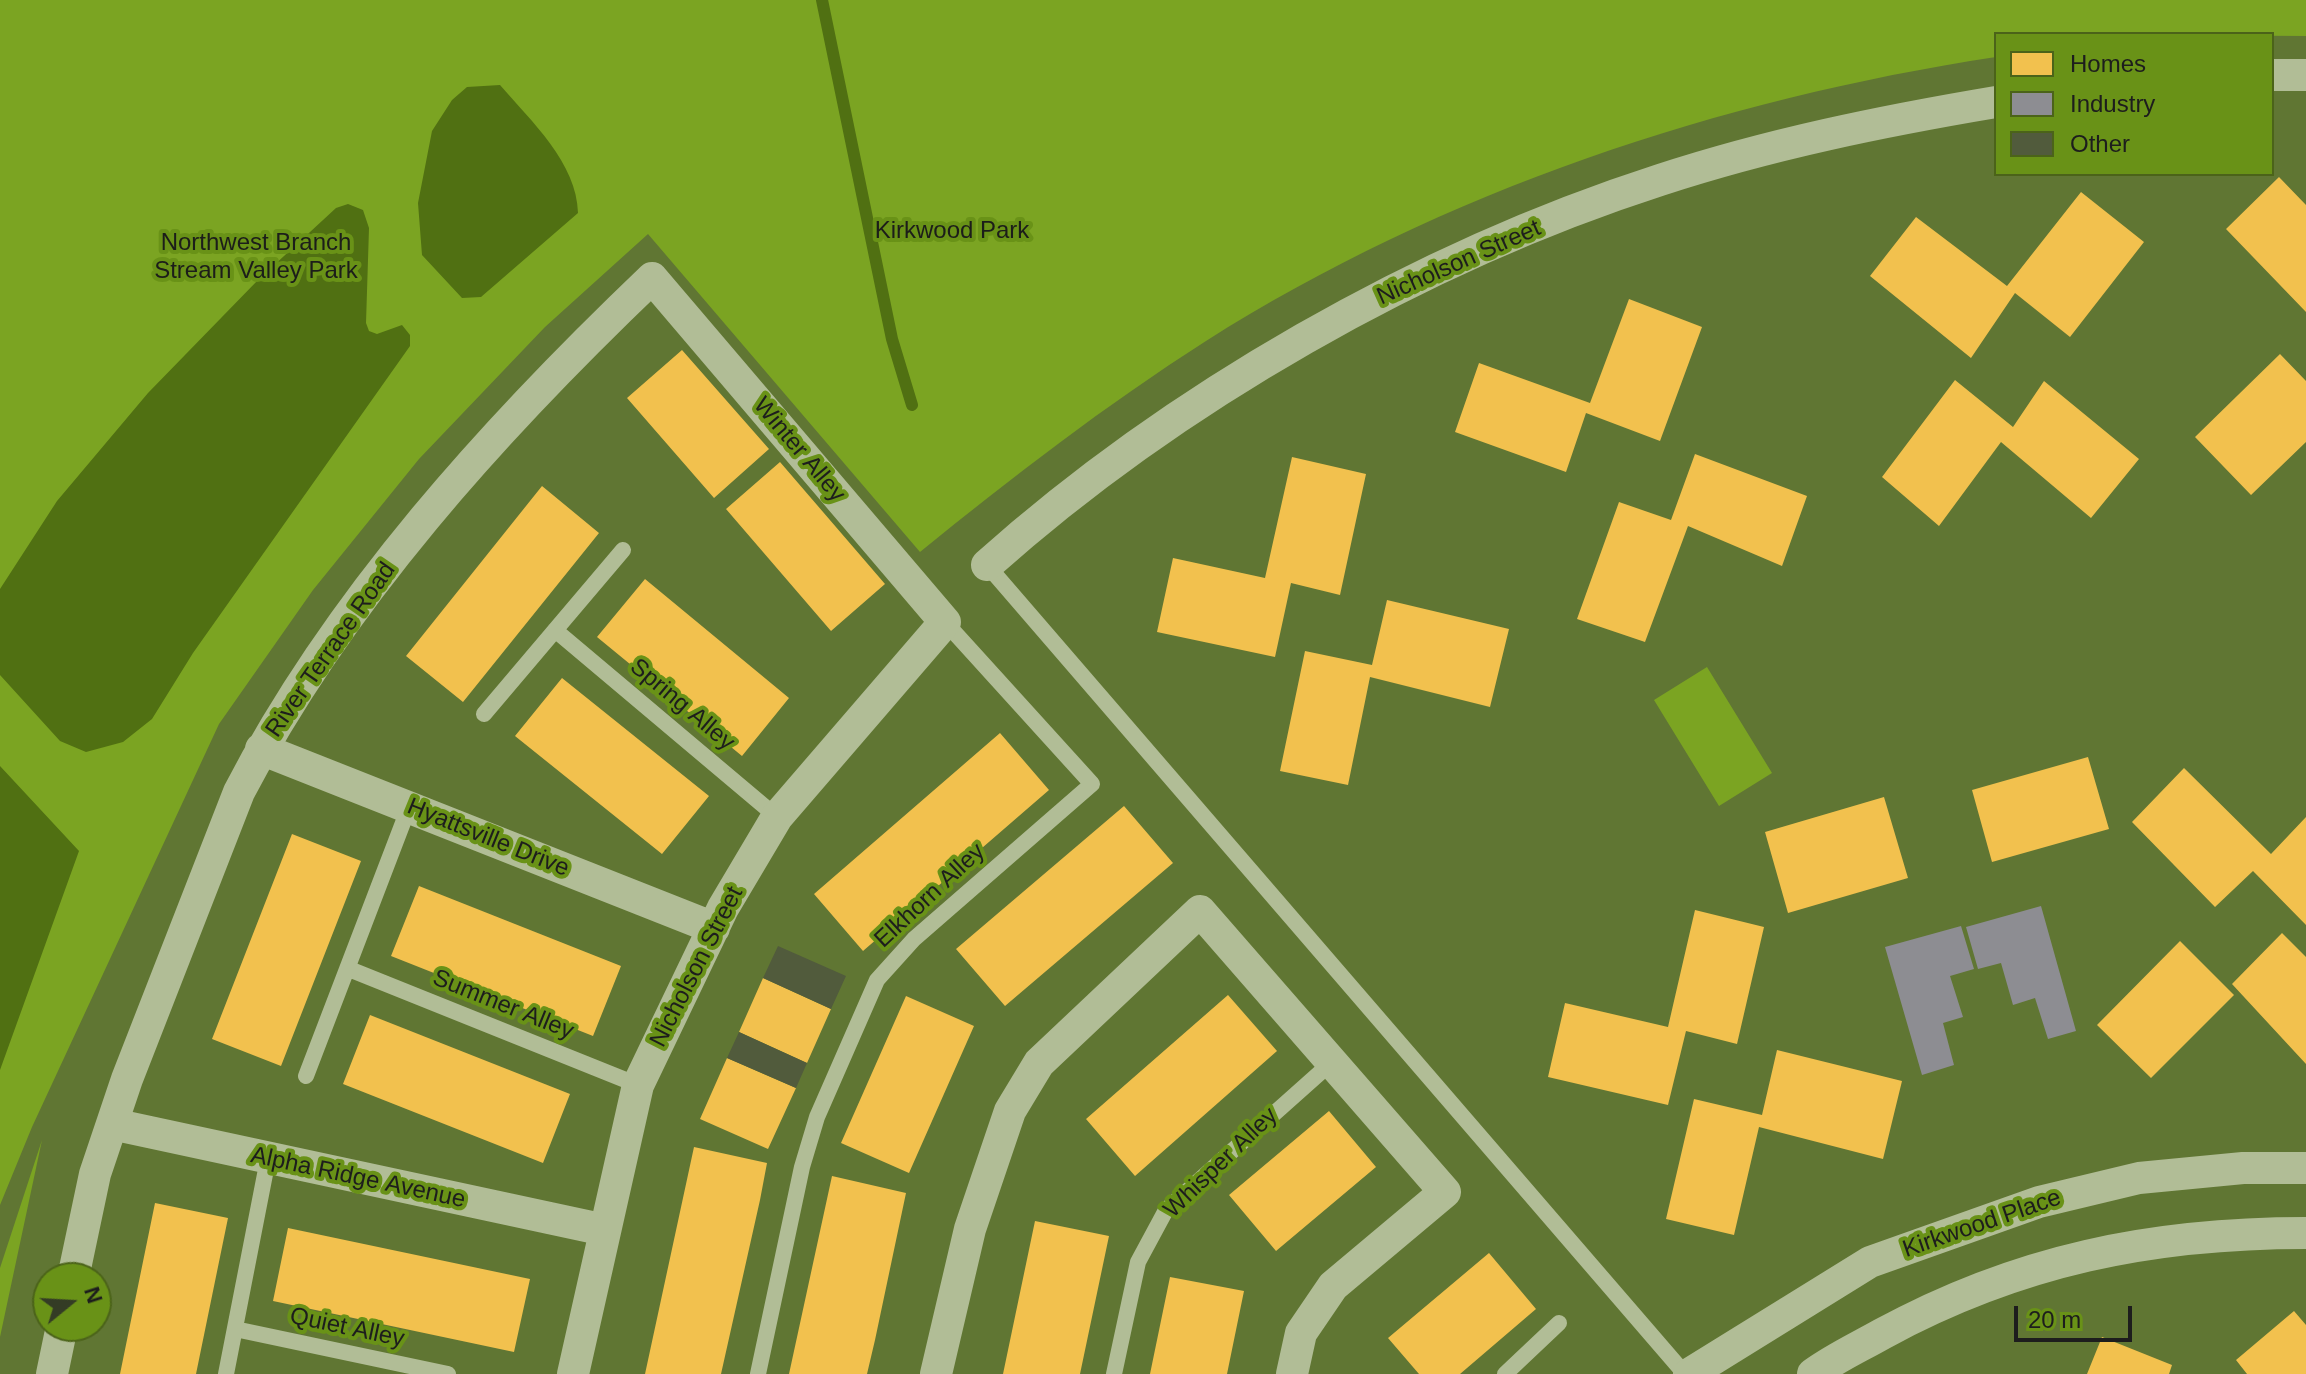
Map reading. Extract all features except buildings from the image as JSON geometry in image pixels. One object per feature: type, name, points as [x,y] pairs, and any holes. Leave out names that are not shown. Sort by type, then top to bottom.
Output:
[{"type":"street","points":[[2274,75],[2306,75]]},
{"type":"street","name":"Nicholson Street","points":[[987,565],[1035,522],[1164,429],[1282,350],[1408,282],[1537,226],[1659,180],[1768,148],[1886,121],[1994,102]]},
{"type":"street","name":"Winter Alley","points":[[652,278],[945,622]]},
{"type":"street","name":"River Terrace Road","points":[[76,1262],[95,1174],[112,1124],[239,792],[261,749],[322,654],[503,427],[652,278]]},
{"type":"street","name":"Nicholson Street","points":[[573,1374],[638,1085],[714,928],[777,817],[945,622]]},
{"type":"street","name":"Hyattsville Drive","points":[[261,749],[714,928]]},
{"type":"street","points":[[936,1374],[970,1229],[1010,1111],[1039,1063],[1200,911],[1445,1192],[1333,1286],[1301,1333],[1292,1374]]},
{"type":"street","name":"Alpha Ridge Avenue","points":[[112,1124],[605,1230]]},
{"type":"street","name":"Kirkwood Place","points":[[1687,1374],[1870,1262],[2039,1202],[2139,1178],[2243,1168],[2306,1168]]},
{"type":"street","points":[[1813,1374],[1915,1316],[1976,1289],[2075,1256],[2183,1238],[2306,1233]]},
{"type":"street","points":[[52,1374],[59,1342]]},
{"type":"lane","points":[[484,714],[623,550]]},
{"type":"lane","points":[[987,565],[1687,1374]]},
{"type":"lane","name":"Elkhorn Alley","points":[[758,1374],[802,1167],[817,1117],[877,980],[914,939],[1092,784],[945,622]]},
{"type":"lane","name":"Spring Alley","points":[[555,630],[777,817]]},
{"type":"lane","points":[[306,1076],[409,807]]},
{"type":"lane","name":"Summer Alley","points":[[349,969],[638,1085]]},
{"type":"lane","name":"Whisper Alley","points":[[1114,1374],[1138,1262],[1166,1210],[1332,1062]]},
{"type":"lane","points":[[226,1374],[268,1159]]},
{"type":"lane","points":[[1505,1374],[1559,1323]]},
{"type":"lane","name":"Quiet Alley","points":[[235,1329],[448,1374]]},
{"type":"green space","points":[[0,0],[2306,0],[2306,36],[2274,36],[2274,32],[1994,32],[1994,57],[1789,98],[1586,158],[1487,196],[1391,239],[1297,287],[1206,341],[1096,416],[920,552],[648,234],[545,327],[419,459],[313,590],[219,724],[32,1127],[0,1205]]},
{"type":"green space","points":[[1707,667],[1772,773],[1719,806],[1654,700]]},
{"type":"green space","points":[[42,1140],[0,1337],[0,1268]]},
{"type":"shaded area","points":[[500,85],[561,160],[576,195],[578,213],[481,297],[462,298],[422,255],[418,203],[432,131],[452,100],[467,87]]},
{"type":"shaded area","points":[[348,204],[363,210],[369,228],[366,323],[369,331],[377,334],[402,325],[410,335],[410,346],[193,653],[152,719],[123,742],[86,752],[60,741],[0,675],[0,589],[57,501],[148,393],[258,280],[336,208]]},
{"type":"shaded area","points":[[0,766],[79,851],[0,1070]]},
{"type":"waterway","points":[[822,0],[892,339],[912,405]]},
{"type":"park label","name":"Kirkwood Park","points":[[952,231]]},
{"type":"park label","name":"Northwest Branch Stream Valley Park","points":[[256,257]]}]
